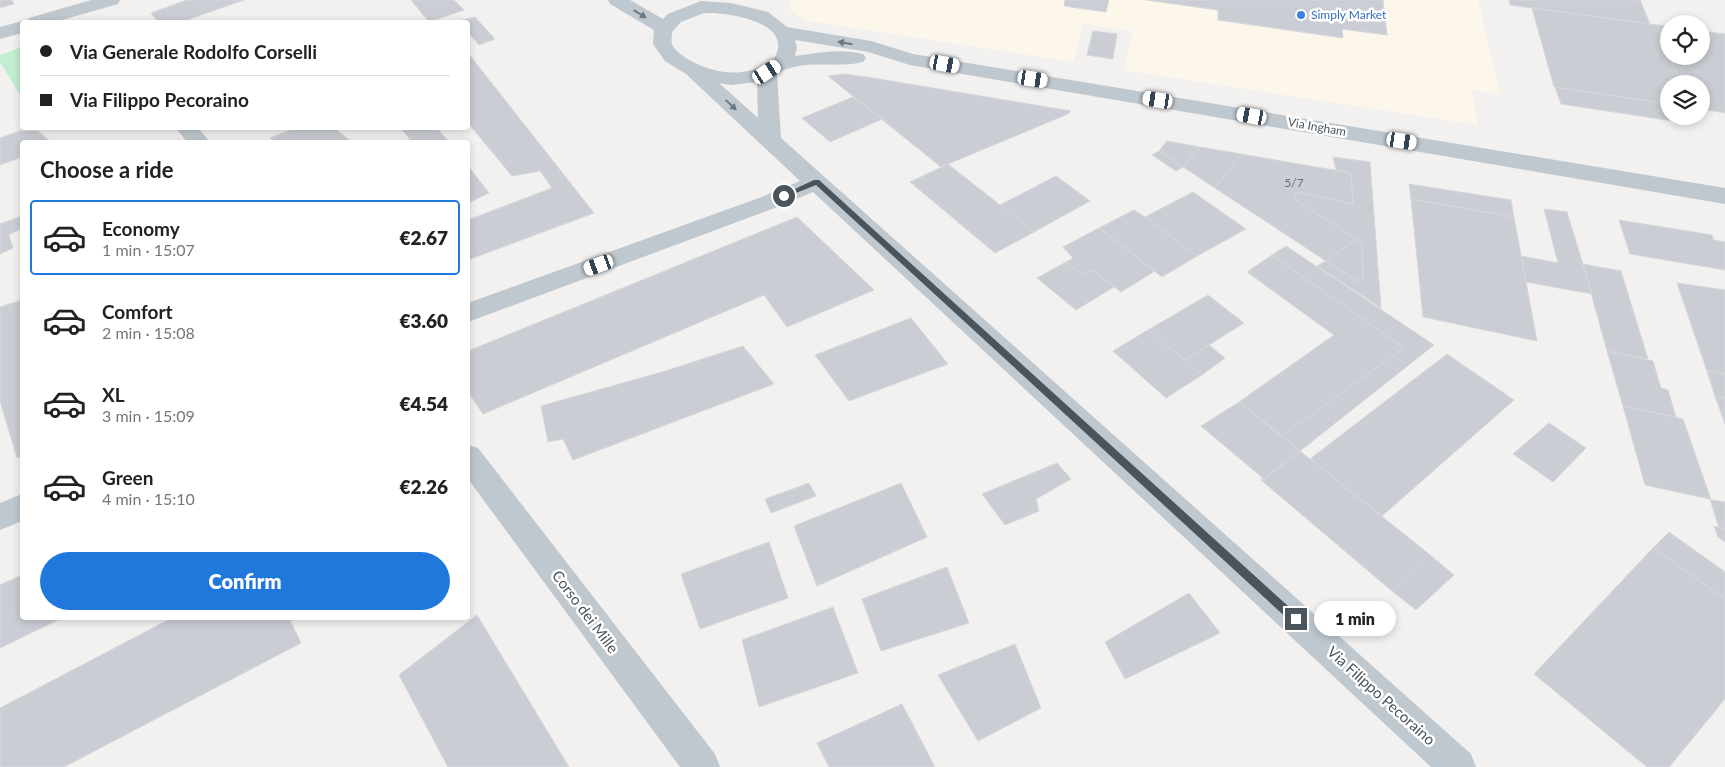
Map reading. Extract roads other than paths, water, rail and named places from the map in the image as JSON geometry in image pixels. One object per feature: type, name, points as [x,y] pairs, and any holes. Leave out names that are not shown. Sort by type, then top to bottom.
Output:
[{"type":"street","points":[[42,20],[92,3],[111,0]]},
{"type":"street","points":[[617,0],[663,27]]},
{"type":"street","points":[[672,0],[733,9],[765,8],[781,32],[788,47],[786,56],[773,68],[770,141]]},
{"type":"street","points":[[92,3],[103,20]]},
{"type":"street","points":[[714,5],[683,12],[663,27],[660,37],[663,47],[670,57],[682,66],[715,78],[735,79],[773,68],[820,58],[910,58]]},
{"type":"street","points":[[0,33],[20,27]]},
{"type":"street","points":[[781,32],[872,47],[910,58]]},
{"type":"street","name":"Via Ingham","points":[[910,58],[1725,196]]},
{"type":"street","name":"Via Filippo Pecoraino","points":[[695,72],[1458,767]]},
{"type":"street","points":[[188,130],[197,140]]},
{"type":"street","points":[[470,312],[768,203],[817,182]]},
{"type":"street","name":"Corso dei Mille","points":[[470,460],[702,767]]},
{"type":"street","points":[[0,517],[20,507]]},
{"type":"place","name":"Simply Market","points":[[1301,15]]}]
